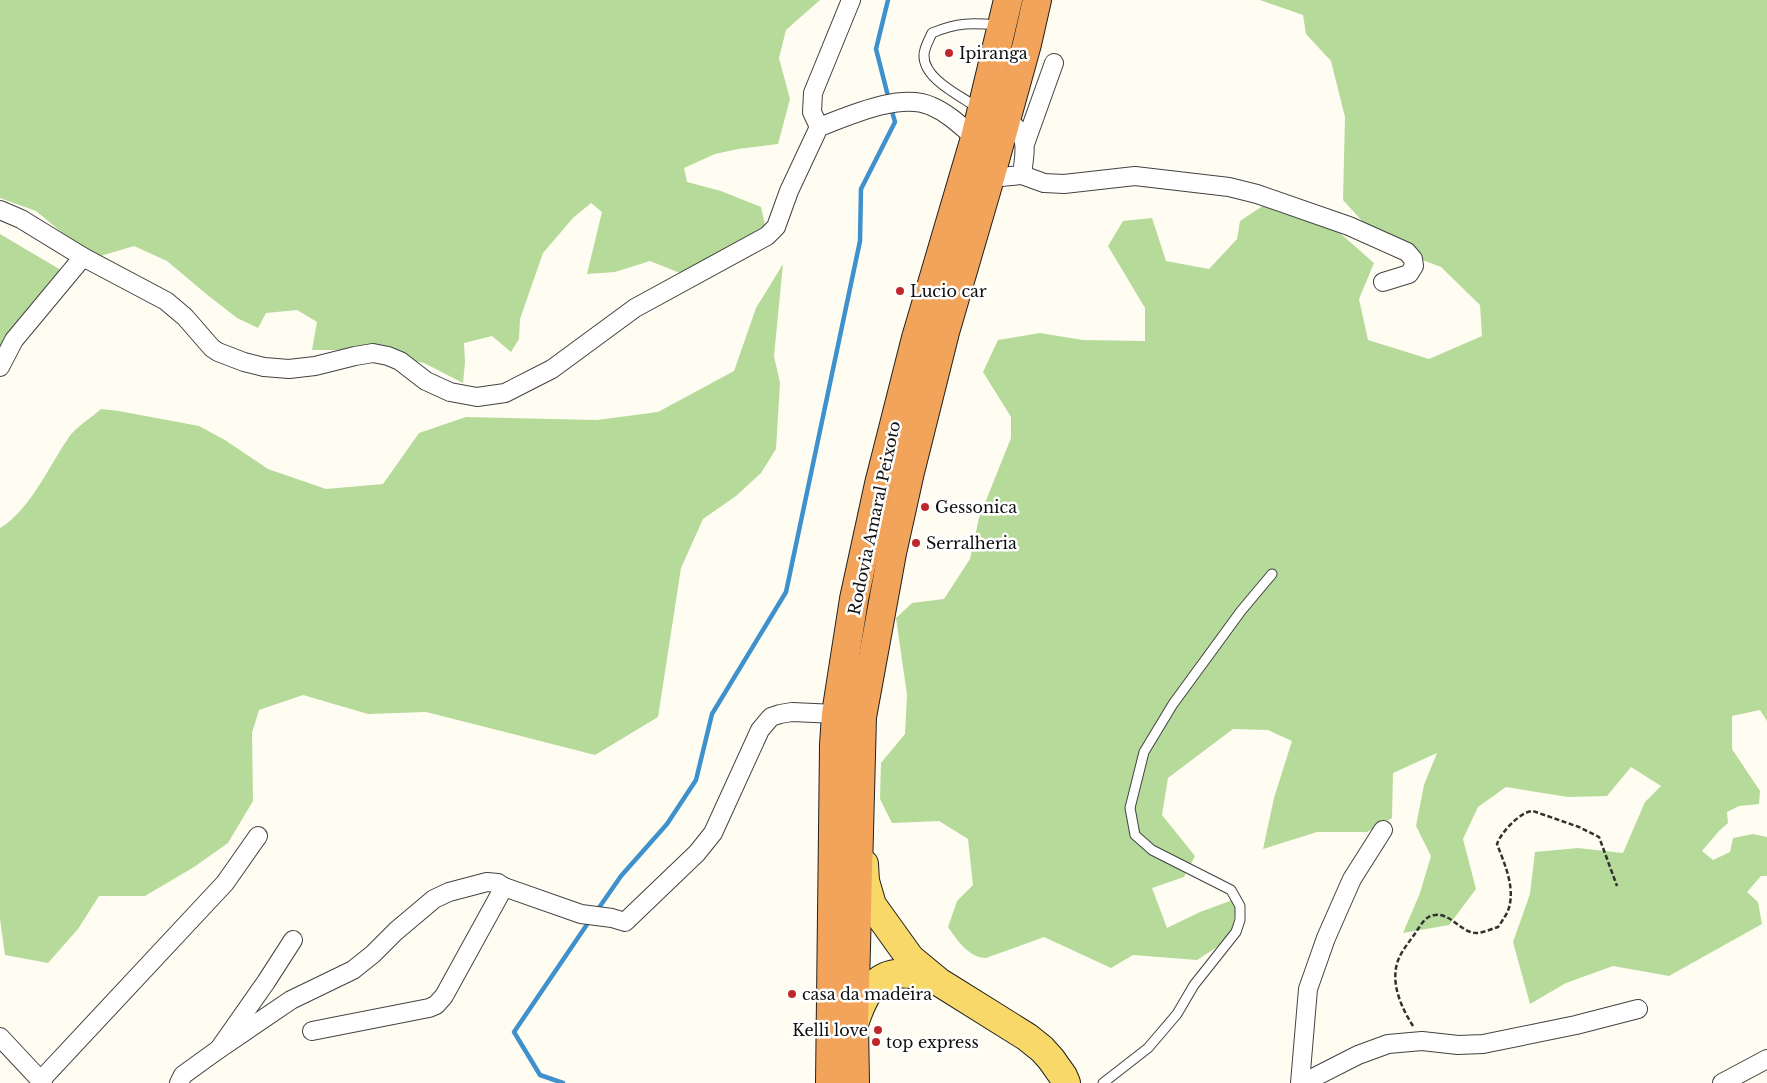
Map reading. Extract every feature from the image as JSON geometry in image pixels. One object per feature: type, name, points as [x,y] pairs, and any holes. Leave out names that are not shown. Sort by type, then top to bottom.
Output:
[{"type":"highway","name":"Rodovia Amaral Peixoto","points":[[830,1083],[833,785],[836,714],[854,598],[886,456],[916,338],[975,138],[994,115],[1028,44],[1037,0]]},
{"type":"highway","name":"Rodovia Amaral Peixoto","points":[[855,1083],[854,1024],[862,717],[894,544],[910,472],[945,332],[990,178],[994,115],[1005,13]]},
{"type":"main road","points":[[859,795],[865,881],[872,905],[910,958],[939,982],[1027,1037],[1042,1049],[1064,1076],[1066,1083]]},
{"type":"main road","points":[[854,1024],[866,994],[883,976],[909,974],[939,982]]},
{"type":"street","points":[[819,127],[812,112],[813,93],[851,0]]},
{"type":"street","points":[[1022,176],[1025,144],[1054,63]]},
{"type":"street","points":[[0,210],[21,218],[83,257],[166,301],[185,317],[212,348],[218,352],[264,368],[289,369],[315,366],[372,353],[388,356],[400,361],[426,381],[450,392],[477,397],[505,393],[552,369],[635,308],[767,236],[776,227],[789,191],[819,127],[878,107],[913,102],[930,105],[954,119],[975,138]]},
{"type":"street","points":[[994,115],[1019,129],[1025,144]]},
{"type":"street","points":[[990,178],[1022,176],[1044,182],[1064,184],[1135,176],[1229,187],[1257,194],[1348,226],[1407,252],[1413,259],[1414,266],[1409,274],[1383,282]]},
{"type":"street","points":[[0,367],[14,340],[83,257]]},
{"type":"street","points":[[178,1083],[183,1075],[291,1000],[353,970],[434,899],[448,892],[487,882],[498,883],[504,887],[581,914],[612,918],[625,922],[697,853],[713,833],[760,730],[771,717],[792,712],[836,714]]},
{"type":"street","points":[[1301,1083],[1308,989],[1326,938],[1352,879],[1383,830]]},
{"type":"street","points":[[0,1037],[42,1082],[225,883],[258,836]]},
{"type":"street","points":[[312,1031],[412,1012],[436,1005],[444,996],[504,887]]},
{"type":"street","points":[[219,1049],[293,940]]},
{"type":"street","points":[[1301,1083],[1358,1055],[1388,1044],[1422,1041],[1458,1045],[1483,1044],[1638,1010]]},
{"type":"street","points":[[1722,1083],[1767,1059]]},
{"type":"lane","points":[[994,115],[933,78],[925,65],[924,54],[932,33],[947,27],[1005,13]]},
{"type":"lane","points":[[1103,1083],[1148,1048],[1177,1014],[1194,985],[1236,932],[1240,920],[1240,906],[1230,890],[1152,850],[1135,835],[1130,808],[1144,752],[1173,704],[1241,611],[1272,574]]},
{"type":"path","points":[[1422,1041],[1404,1014],[1396,988],[1396,970],[1399,958],[1424,921],[1432,915],[1446,917],[1465,930],[1476,933],[1498,927],[1507,913],[1510,900],[1510,880],[1497,844],[1503,832],[1525,812],[1533,811],[1579,827],[1599,837],[1617,886]]},
{"type":"green space","points":[[0,0],[820,0],[786,30],[779,58],[790,99],[778,144],[715,154],[684,168],[687,182],[721,191],[761,207],[767,234],[685,275],[650,261],[615,272],[587,274],[602,212],[591,203],[573,218],[543,253],[520,319],[519,339],[511,352],[492,336],[464,343],[463,383],[424,363],[367,350],[312,350],[317,322],[297,310],[266,313],[258,328],[237,318],[167,261],[134,246],[97,257],[78,246],[36,211],[0,198]]},
{"type":"green space","points":[[1260,0],[1767,0],[1767,721],[1760,710],[1732,716],[1732,749],[1760,791],[1759,804],[1739,806],[1727,812],[1728,823],[1702,851],[1713,860],[1730,852],[1733,838],[1753,834],[1767,837],[1767,876],[1761,876],[1747,892],[1758,902],[1762,924],[1669,976],[1613,966],[1566,983],[1530,1004],[1513,942],[1530,894],[1535,852],[1578,848],[1623,853],[1645,802],[1661,786],[1631,767],[1607,796],[1568,797],[1506,787],[1478,807],[1463,839],[1476,889],[1449,925],[1403,933],[1420,893],[1431,856],[1416,826],[1424,785],[1437,753],[1393,773],[1392,818],[1367,832],[1317,832],[1263,849],[1274,798],[1292,741],[1268,730],[1233,729],[1168,778],[1162,815],[1195,856],[1184,877],[1152,888],[1167,928],[1200,912],[1238,898],[1231,938],[1197,960],[1133,955],[1111,968],[1044,937],[986,958],[969,952],[959,943],[948,927],[957,901],[973,885],[968,839],[939,821],[892,823],[880,799],[881,763],[905,734],[907,695],[896,618],[912,603],[944,599],[970,559],[979,518],[1011,438],[1011,417],[983,372],[998,340],[1040,333],[1083,340],[1145,341],[1145,308],[1108,246],[1123,221],[1152,218],[1166,261],[1209,269],[1237,239],[1240,221],[1279,195],[1307,204],[1374,263],[1359,299],[1368,340],[1429,359],[1482,336],[1480,305],[1441,267],[1385,246],[1343,200],[1345,117],[1331,61],[1306,34],[1303,15]]},
{"type":"green space","points":[[0,234],[66,273],[0,364]]},
{"type":"green space","points":[[783,264],[774,356],[780,383],[776,449],[761,473],[736,496],[703,519],[681,568],[658,717],[595,755],[426,712],[368,714],[303,695],[259,710],[252,733],[253,801],[228,843],[194,867],[145,896],[99,896],[78,929],[48,963],[5,955],[0,919],[0,528],[11,520],[30,499],[76,429],[101,409],[119,411],[199,426],[225,440],[268,469],[326,489],[383,484],[419,433],[466,417],[597,420],[658,412],[734,371],[756,308]]},
{"type":"waterway","points":[[888,0],[876,49],[889,100]]},
{"type":"waterway","points":[[596,912],[621,876],[667,824],[696,780],[712,714],[786,592],[860,241],[861,189],[895,122],[891,108]]},
{"type":"waterway","points":[[563,1083],[540,1075],[514,1032],[590,920]]},
{"type":"place","name":"Ipiranga","points":[[949,53]]},
{"type":"place","name":"Lucio car","points":[[900,291]]},
{"type":"place","name":"Gessonica","points":[[925,507]]},
{"type":"place","name":"Serralheria","points":[[916,543]]},
{"type":"place","name":"casa da madeira","points":[[792,994]]},
{"type":"place","name":"Kelli love","points":[[878,1030]]},
{"type":"place","name":"top express","points":[[876,1042]]}]
